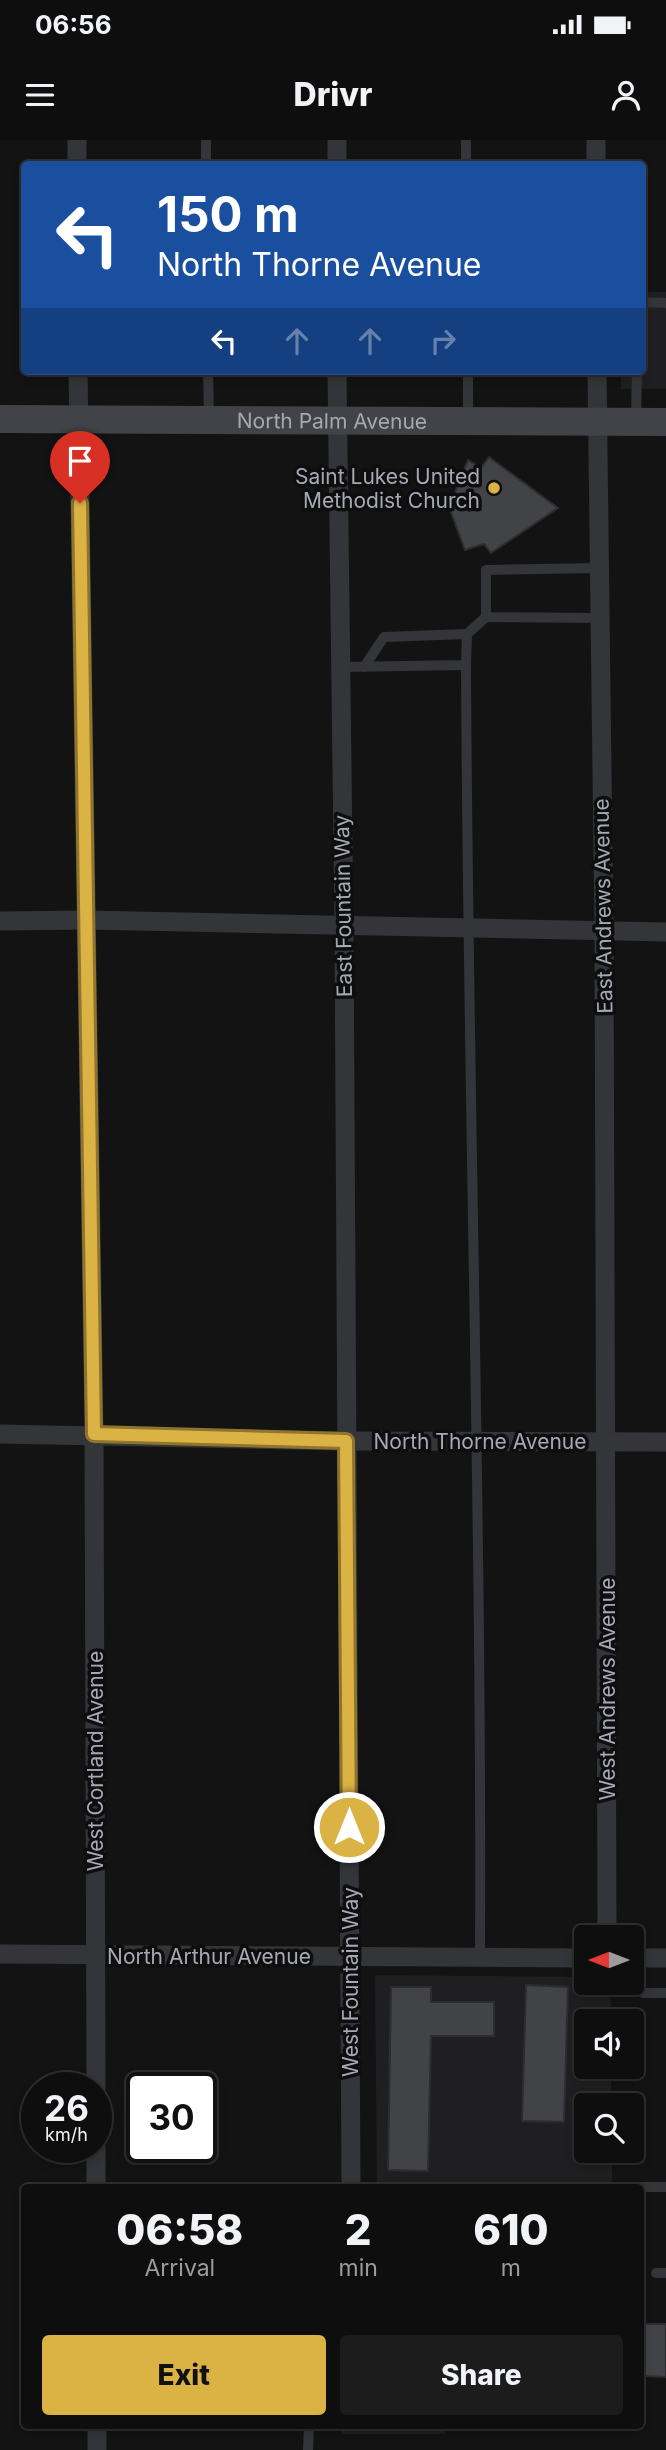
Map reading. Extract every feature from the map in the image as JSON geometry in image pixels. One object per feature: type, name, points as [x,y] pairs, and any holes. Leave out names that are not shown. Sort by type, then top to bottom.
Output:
[{"type":"main road","name":"North Palm Avenue","points":[[0,419],[666,422]]},
{"type":"street","points":[[76,140],[77,161]]},
{"type":"street","points":[[337,140],[337,161]]},
{"type":"street","points":[[596,140],[596,161]]},
{"type":"street","name":"West Cortland Avenue","points":[[78,375],[94,1434],[96,2072]]},
{"type":"street","name":"East Fountain Way","points":[[337,375],[344,926],[346,1441]]},
{"type":"street","name":"East Andrews Avenue","points":[[597,375],[607,1441]]},
{"type":"street","points":[[0,921],[87,920],[666,932]]},
{"type":"street","name":"North Thorne Avenue","points":[[0,1434],[346,1441],[666,1442]]},
{"type":"street","name":"West Fountain Way","points":[[346,1441],[351,2184]]},
{"type":"street","name":"West Andrews Avenue","points":[[607,1441],[607,1925]]},
{"type":"street","name":"North Arthur Avenue","points":[[0,1954],[574,1958]]},
{"type":"street","points":[[644,1958],[666,1958]]},
{"type":"street","points":[[96,2163],[96,2184]]},
{"type":"street","points":[[97,2429],[97,2450]]},
{"type":"lane","points":[[206,140],[206,161]]},
{"type":"lane","points":[[466,140],[466,161]]},
{"type":"lane","points":[[646,302],[666,303]]},
{"type":"lane","points":[[208,375],[209,420]]},
{"type":"lane","points":[[468,375],[468,421]]},
{"type":"lane","points":[[636,422],[637,375]]},
{"type":"lane","points":[[486,617],[486,570],[600,568]]},
{"type":"lane","points":[[364,667],[384,637],[467,634],[486,617],[600,618]]},
{"type":"lane","points":[[467,634],[480,1957]]},
{"type":"lane","points":[[341,667],[466,665]]},
{"type":"lane","points":[[644,1993],[666,1993]]},
{"type":"lane","points":[[644,2187],[666,2187]]},
{"type":"lane","points":[[308,2450],[309,2429]]},
{"type":"shaded area","points":[[646,292],[666,292],[666,389],[621,389],[621,375],[646,375]]},
{"type":"shaded area","points":[[375,1975],[574,1977],[574,1995],[610,1995],[611,2009],[574,2009],[574,2079],[611,2079],[611,2093],[574,2093],[574,2163],[612,2163],[612,2184],[377,2184]]},
{"type":"shaded area","points":[[342,2429],[445,2429],[445,2434],[342,2434]]},
{"type":"building","name":"Saint Lukes United Methodist Church","points":[[489,457],[558,508],[491,553],[484,544],[465,550],[449,507],[468,460],[481,468]]},
{"type":"building","points":[[526,1985],[568,1987],[564,2122],[522,2121]]},
{"type":"building","points":[[391,1987],[431,1987],[431,2002],[494,2002],[494,2036],[431,2036],[428,2171],[388,2170]]},
{"type":"building","points":[[644,2324],[666,2324],[666,2377],[644,2376]]},
{"type":"place","name":"Saint Lukes United Methodist Church","points":[[494,488]]},
{"type":"route","points":[[80,503],[94,1434],[346,1441],[349,1827]]}]
